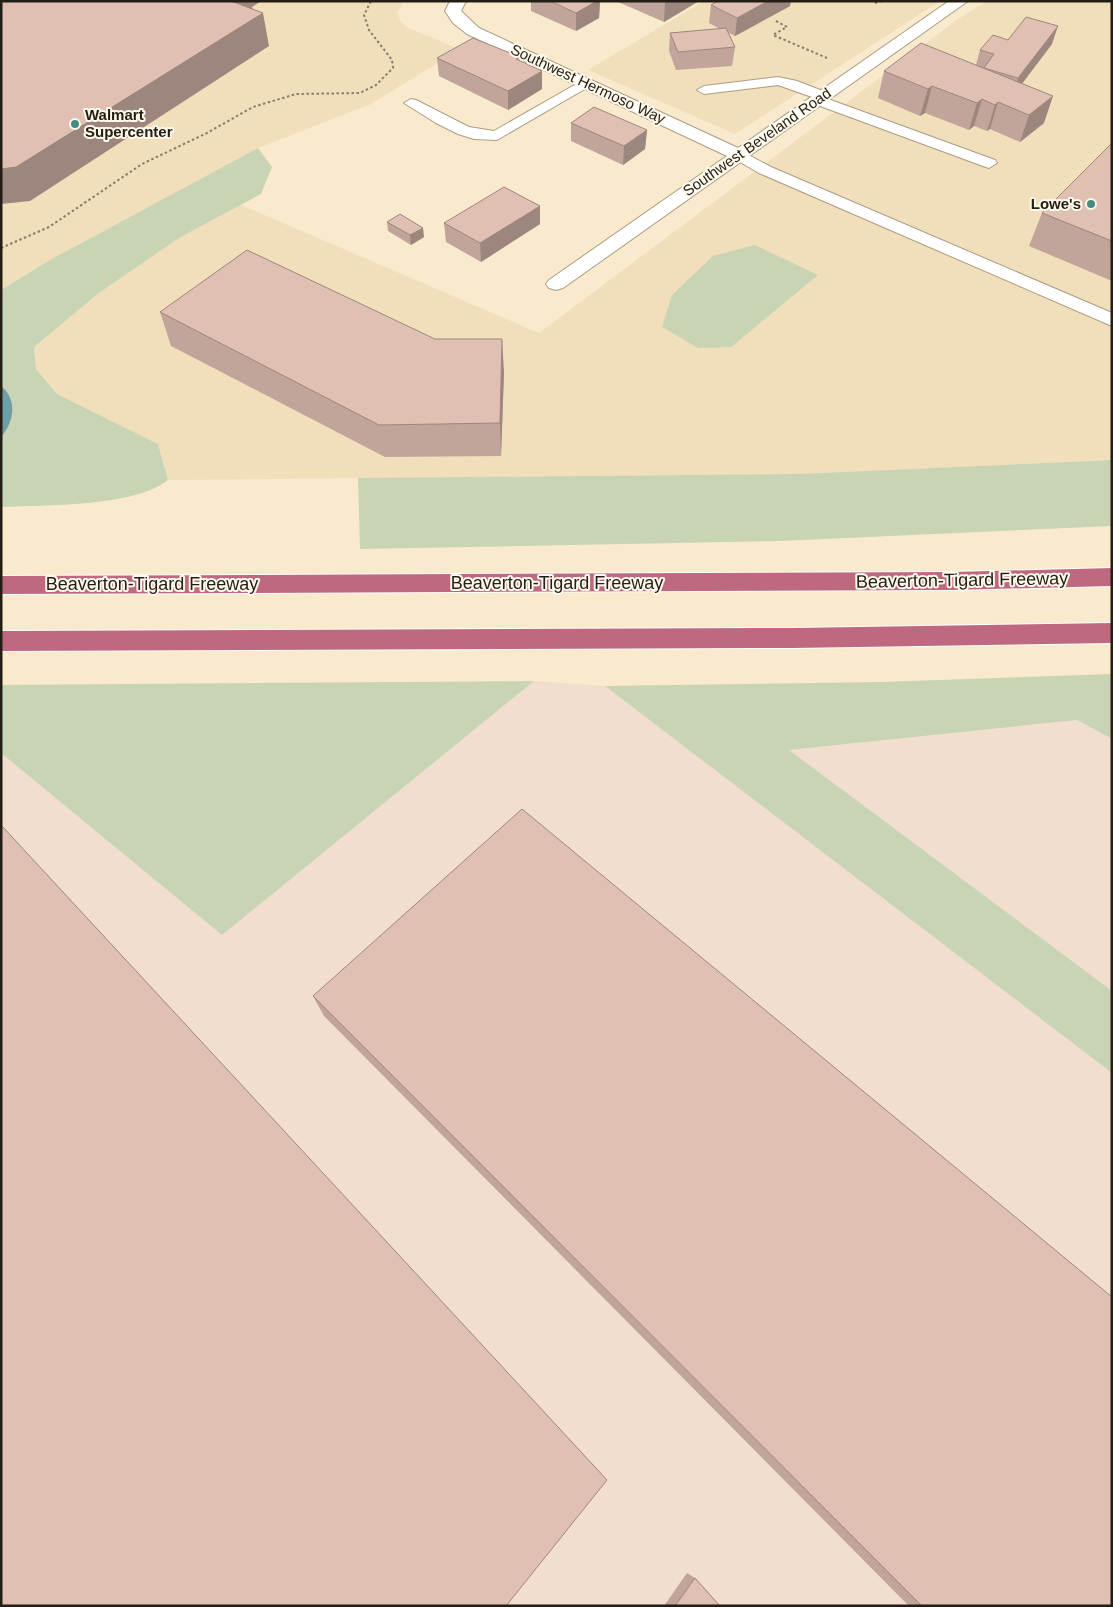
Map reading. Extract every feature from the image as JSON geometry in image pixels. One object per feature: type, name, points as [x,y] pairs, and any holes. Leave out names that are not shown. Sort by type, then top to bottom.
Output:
[{"type":"highway","name":"Beaverton-Tigard Freeway","points":[[1,585],[952,581],[1112,577]]},
{"type":"highway","points":[[1,641],[822,638],[1112,633]]},
{"type":"street","name":"Southwest Hermoso Way","points":[[458,1],[453,12],[459,20],[473,31],[739,155]]},
{"type":"street","name":"Southwest Beveland Road","points":[[556,284],[960,1]]},
{"type":"lane","points":[[704,90],[778,82],[792,84],[820,98],[988,163]]},
{"type":"lane","points":[[411,103],[472,134],[489,136],[497,135],[585,83]]},
{"type":"lane","points":[[739,155],[765,170],[1112,320]]},
{"type":"path","points":[[1,248],[37,234],[124,176],[209,132],[239,113],[270,100],[296,94],[318,92],[354,96],[368,92],[380,84],[393,68],[392,60],[368,30],[364,15],[371,1]]},
{"type":"path","points":[[875,3],[882,1]]},
{"type":"path","points":[[776,21],[787,27],[772,35],[828,58]]},
{"type":"shaded area","points":[[1,1],[404,1],[398,12],[400,21],[408,28],[460,49],[371,104],[258,148],[50,260],[1,290]]},
{"type":"shaded area","points":[[704,1],[940,1],[735,134],[588,70]]},
{"type":"shaded area","points":[[987,1],[1112,1],[1112,460],[798,474],[168,480],[158,444],[57,394],[36,369],[34,347],[99,293],[179,238],[241,205],[539,333],[958,19]]},
{"type":"shaded area","points":[[534,681],[605,686],[702,759],[1077,720],[1112,739],[1112,1606],[1,1606],[1,753],[222,934]]},
{"type":"green space","points":[[258,148],[272,167],[261,194],[179,238],[99,293],[34,347],[36,369],[57,394],[158,444],[168,480],[153,489],[112,500],[64,505],[1,507],[1,290],[50,260]]},
{"type":"green space","points":[[755,245],[818,275],[731,347],[698,348],[662,327],[672,295],[713,256]]},
{"type":"green space","points":[[1112,460],[1112,526],[780,541],[360,549],[358,478],[798,474]]},
{"type":"green space","points":[[1112,674],[1112,739],[1077,720],[789,750],[1112,991],[1112,1073],[605,686],[882,682]]},
{"type":"green space","points":[[534,681],[222,935],[1,753],[1,685]]},
{"type":"water","points":[[1,386],[10,398],[12,411],[9,425],[1,437]]},
{"type":"building","name":"Walmart Supercenter","points":[[1,1],[231,1],[263,13],[16,167],[1,169]]},
{"type":"building","points":[[550,1],[597,1],[576,13]]},
{"type":"building","points":[[718,1],[768,1],[737,18],[711,5]]},
{"type":"building","points":[[1026,17],[1058,26],[1018,78],[984,68],[994,54],[980,50],[993,35],[1008,40]]},
{"type":"building","points":[[726,28],[735,47],[678,52],[670,33]]},
{"type":"building","points":[[473,38],[520,57],[516,59],[542,71],[508,91],[437,58]]},
{"type":"building","points":[[921,43],[1053,96],[1029,115],[998,102],[995,105],[982,99],[977,103],[932,86],[928,89],[884,71]]},
{"type":"building","points":[[594,107],[647,130],[624,146],[571,123]]},
{"type":"building","points":[[1112,143],[1112,241],[1042,213]]},
{"type":"building","points":[[504,187],[540,206],[480,243],[444,223]]},
{"type":"building","points":[[400,214],[423,228],[410,235],[387,222]]},
{"type":"building","points":[[247,250],[435,339],[502,339],[500,423],[379,425],[160,312]]},
{"type":"building","points":[[522,809],[1112,1297],[1112,1606],[922,1606],[313,996]]},
{"type":"building","points":[[1,825],[607,1480],[506,1606],[1,1606]]},
{"type":"building","points":[[695,1578],[720,1606],[675,1606]]},
{"type":"place","name":"Walmart Supercenter","points":[[75,124]]},
{"type":"place","name":"Lowe's","points":[[1091,204]]}]
